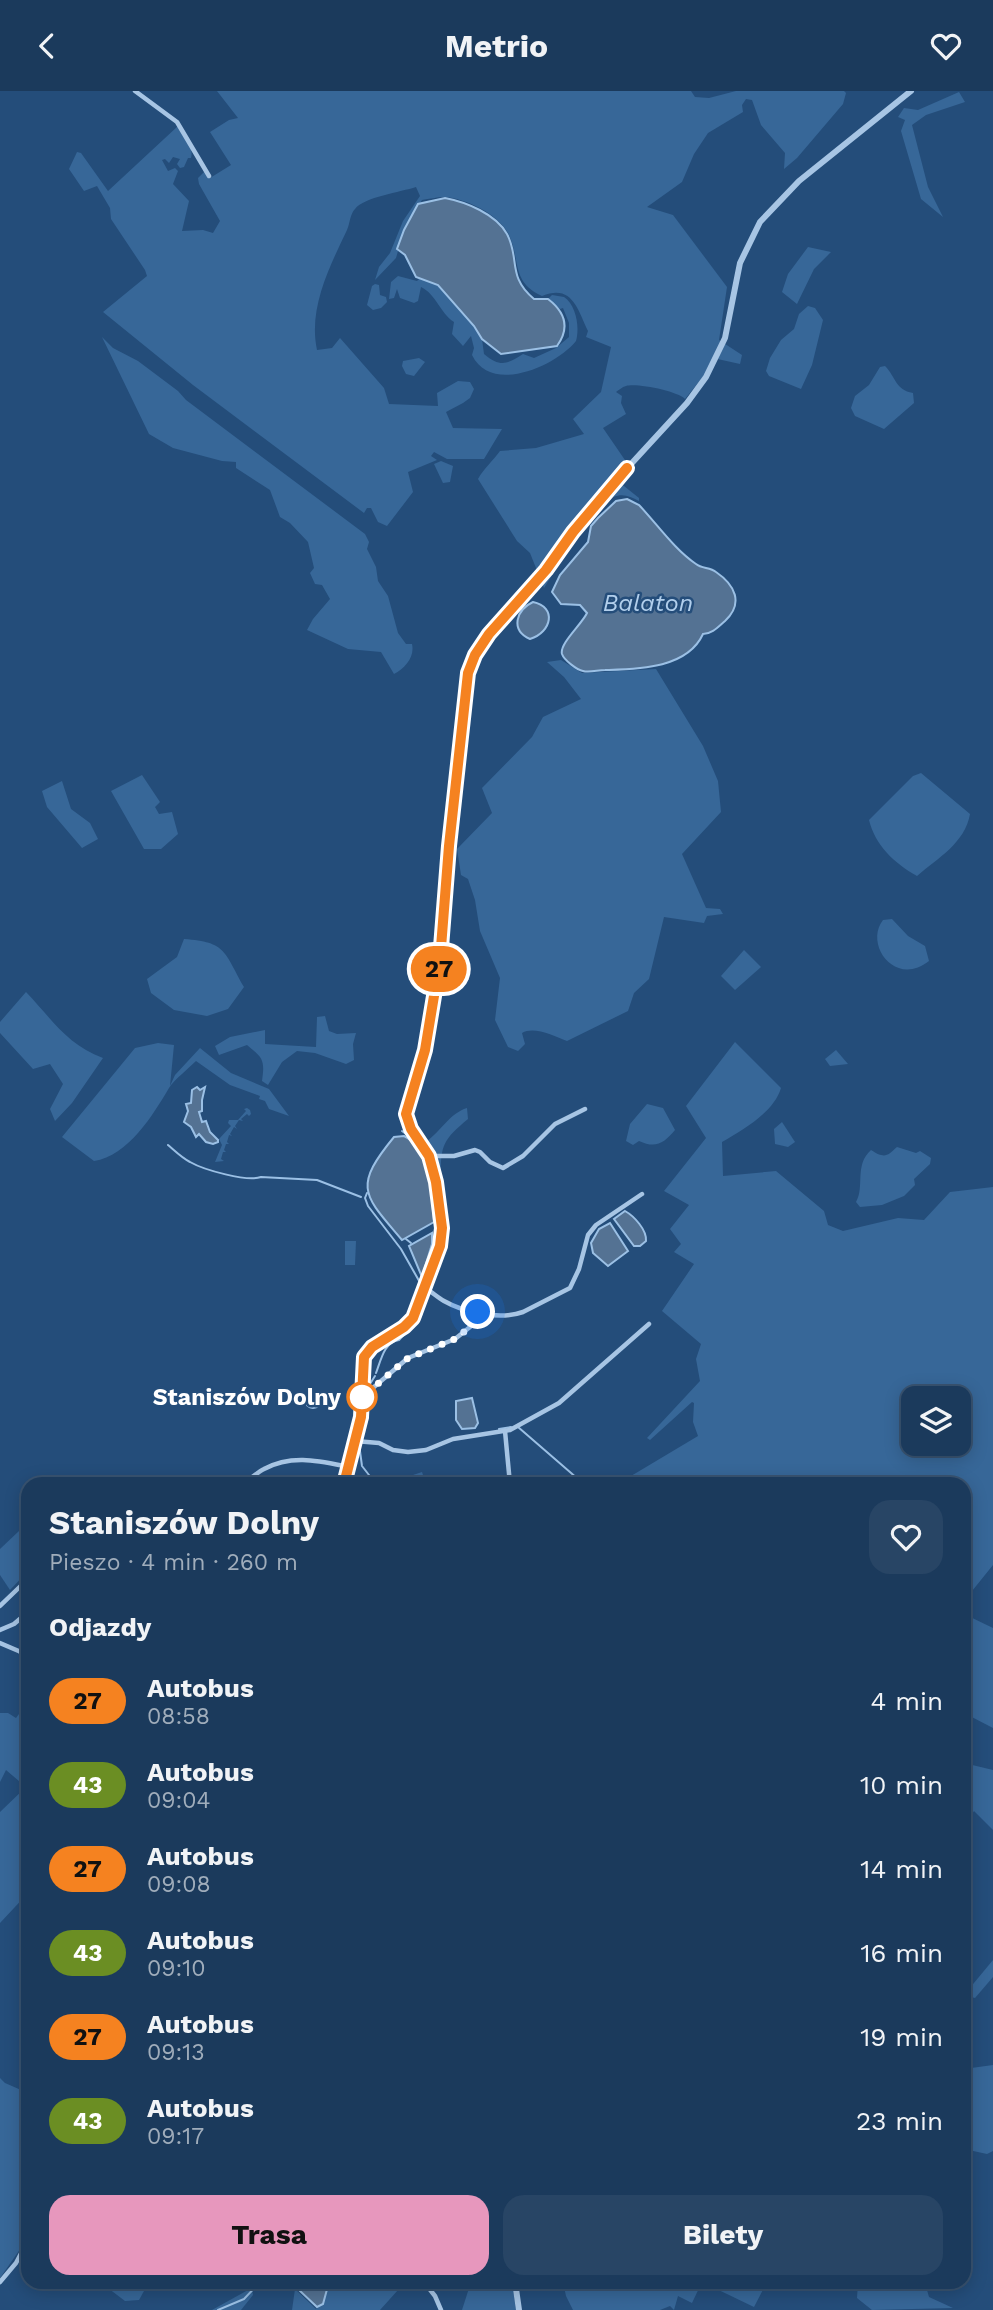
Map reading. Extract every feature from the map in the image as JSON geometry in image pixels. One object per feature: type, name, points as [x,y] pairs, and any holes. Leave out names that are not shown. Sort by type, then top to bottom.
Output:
[{"type":"street","points":[[135,91],[175,120],[209,176]]},
{"type":"street","points":[[346,1477],[361,1417],[364,1357],[372,1347],[404,1327],[413,1318],[440,1246],[442,1228],[436,1182],[429,1156],[411,1129],[406,1114],[425,1050],[440,960],[449,846],[468,673],[475,655],[489,634],[546,570],[573,532],[687,403],[711,368],[722,348],[730,323],[740,263],[760,222],[809,172],[911,91]]},
{"type":"street","points":[[429,1156],[454,1156],[475,1150],[503,1168],[523,1156],[555,1124],[585,1109]]},
{"type":"street","points":[[425,1288],[449,1304],[485,1315],[519,1313],[570,1288],[575,1280],[588,1235],[596,1225],[642,1194]]},
{"type":"street","points":[[362,1390],[374,1387],[408,1358],[455,1339],[485,1315]]},
{"type":"street","points":[[355,1441],[379,1443],[408,1453],[426,1450],[448,1440],[505,1431],[559,1403],[649,1324]]},
{"type":"street","points":[[505,1431],[509,1477]]},
{"type":"street","points":[[255,1477],[266,1468],[290,1460],[309,1459],[349,1467]]},
{"type":"street","points":[[0,1606],[21,1586]]},
{"type":"street","points":[[0,1630],[21,1618]]},
{"type":"street","points":[[0,1643],[21,1653]]},
{"type":"street","points":[[0,2282],[21,2253]]},
{"type":"street","points":[[430,2289],[441,2310]]},
{"type":"street","points":[[516,2289],[519,2310]]},
{"type":"shaded area","points":[[217,91],[691,91],[695,97],[709,98],[736,91],[846,93],[843,104],[797,158],[784,169],[785,153],[761,125],[752,100],[746,99],[742,105],[743,112],[708,133],[694,154],[682,182],[647,207],[673,215],[727,287],[719,340],[742,355],[740,364],[713,358],[706,373],[685,399],[657,388],[639,386],[626,386],[616,392],[622,396],[621,403],[626,414],[603,428],[627,463],[614,478],[639,498],[639,501],[620,495],[605,502],[586,524],[544,588],[530,553],[517,541],[478,479],[500,451],[536,448],[584,434],[573,419],[601,392],[611,347],[586,337],[588,331],[577,307],[567,296],[552,293],[542,296],[525,284],[518,269],[512,242],[497,219],[471,204],[452,198],[422,200],[404,230],[396,258],[375,280],[403,221],[420,196],[416,187],[366,201],[352,213],[322,288],[316,319],[317,350],[332,348],[340,338],[384,388],[389,404],[438,406],[437,393],[458,381],[470,382],[474,389],[470,398],[446,412],[453,428],[502,429],[484,459],[447,459],[434,452],[431,456],[437,460],[408,472],[413,492],[387,526],[378,522],[371,508],[367,508],[364,513],[193,385],[103,312],[147,276],[111,219],[110,208],[97,186],[84,191],[69,169],[77,152],[81,153],[108,191],[178,126],[190,145],[191,158],[180,168],[177,164],[180,159],[173,157],[169,163],[165,159],[162,160],[168,171],[175,168],[178,171],[173,184],[189,201],[182,231],[203,230],[213,233],[220,221],[198,178],[205,171],[210,178],[231,165],[210,132],[229,120],[238,118]]},
{"type":"shaded area","points":[[959,92],[965,102],[926,115],[912,125],[928,187],[943,217],[921,199],[901,131],[905,120],[898,117],[904,108],[918,110]]},
{"type":"shaded area","points":[[808,247],[831,252],[814,269],[797,304],[782,292],[788,274]]},
{"type":"shaded area","points":[[398,276],[417,281],[421,277],[438,285],[474,326],[482,339],[484,354],[500,363],[523,354],[534,358],[556,348],[569,337],[569,323],[563,308],[560,309],[548,299],[552,295],[564,297],[572,305],[577,323],[576,341],[567,350],[539,367],[508,375],[493,373],[481,367],[472,355],[474,348],[471,336],[463,346],[452,334],[454,322],[426,290],[421,287],[418,301],[414,303],[400,298],[397,289],[394,298],[389,299],[391,282]]},
{"type":"shaded area","points":[[375,284],[379,285],[380,295],[386,297],[387,302],[381,308],[373,310],[367,305]]},
{"type":"shaded area","points":[[808,306],[815,308],[823,320],[812,365],[801,389],[769,376],[766,371],[781,340],[794,329],[799,314]]},
{"type":"shaded area","points":[[102,337],[113,348],[138,361],[365,534],[369,542],[367,549],[376,567],[378,581],[388,596],[398,633],[406,644],[412,644],[411,658],[402,669],[394,674],[381,652],[348,649],[307,630],[330,599],[322,585],[315,584],[310,573],[314,568],[308,542],[290,523],[280,517],[270,490],[236,468],[236,462],[173,448],[149,434]]},
{"type":"shaded area","points":[[419,358],[425,362],[414,376],[406,374],[403,361]]},
{"type":"shaded area","points":[[885,366],[899,386],[913,393],[914,403],[884,429],[855,416],[851,408],[855,396],[869,385],[880,367]]},
{"type":"shaded area","points":[[441,461],[453,466],[450,482],[443,483],[434,464]]},
{"type":"shaded area","points":[[561,660],[582,673],[656,669],[703,746],[718,781],[721,812],[682,854],[706,908],[720,909],[723,914],[707,916],[704,923],[664,917],[649,979],[634,993],[628,1011],[567,1041],[544,1033],[527,1031],[522,1033],[525,1044],[518,1051],[508,1047],[495,1020],[500,978],[480,931],[468,879],[461,875],[457,849],[492,813],[482,788],[532,737],[543,717],[581,699],[564,677],[547,662]]},
{"type":"shaded area","points":[[921,773],[970,814],[957,842],[917,876],[887,853],[869,820],[913,776]]},
{"type":"shaded area","points":[[142,775],[160,802],[155,807],[159,814],[172,812],[178,834],[161,849],[144,849],[111,791]]},
{"type":"shaded area","points":[[62,781],[71,809],[90,823],[98,839],[82,848],[47,807],[42,791]]},
{"type":"shaded area","points":[[892,919],[908,936],[925,946],[929,961],[916,968],[905,969],[886,960],[877,940],[878,930],[883,920]]},
{"type":"shaded area","points":[[184,939],[217,946],[228,957],[244,987],[228,1009],[207,1016],[174,1010],[151,993],[147,979],[177,957]]},
{"type":"shaded area","points":[[744,950],[761,967],[735,990],[721,976]]},
{"type":"shaded area","points":[[26,992],[69,1038],[103,1058],[72,1103],[55,1121],[50,1109],[63,1084],[50,1064],[33,1069],[0,1033],[0,1022]]},
{"type":"shaded area","points":[[325,1016],[329,1031],[337,1034],[356,1033],[353,1044],[354,1060],[346,1064],[315,1053],[297,1051],[282,1062],[268,1085],[262,1081],[262,1060],[247,1045],[219,1055],[215,1046],[230,1037],[265,1030],[265,1044],[316,1047],[317,1017]]},
{"type":"shaded area","points":[[735,1042],[781,1088],[765,1112],[722,1142],[723,1176],[776,1171],[824,1211],[828,1225],[843,1231],[898,1218],[924,1220],[950,1192],[993,1187],[993,1565],[971,1592],[971,1477],[632,1477],[698,1436],[693,1422],[692,1402],[650,1440],[647,1438],[700,1381],[696,1359],[701,1344],[662,1311],[694,1264],[674,1252],[681,1244],[670,1229],[689,1205],[664,1191],[706,1138],[686,1106]]},
{"type":"shaded area","points":[[158,1043],[174,1045],[170,1086],[175,1075],[200,1048],[231,1073],[269,1089],[289,1116],[269,1109],[265,1101],[259,1099],[260,1096],[230,1085],[196,1061],[172,1085],[138,1133],[106,1158],[94,1161],[62,1137],[135,1048]]},
{"type":"shaded area","points":[[836,1050],[848,1064],[830,1066],[825,1059]]},
{"type":"shaded area","points":[[647,1104],[663,1108],[675,1130],[659,1143],[639,1141],[633,1145],[626,1141],[630,1124]]},
{"type":"shaded area","points":[[247,1108],[251,1114],[241,1119],[243,1121],[239,1120],[235,1126],[237,1129],[234,1127],[230,1134],[232,1136],[229,1135],[229,1144],[226,1144],[226,1152],[223,1152],[221,1159],[224,1161],[215,1162],[222,1145],[219,1139],[231,1126],[229,1120],[238,1120]]},
{"type":"shaded area","points":[[467,1108],[468,1119],[445,1143],[441,1157],[441,1177],[438,1179],[426,1142],[455,1114]]},
{"type":"shaded area","points":[[782,1122],[795,1142],[788,1147],[775,1144],[774,1129]]},
{"type":"shaded area","points":[[897,1147],[916,1153],[920,1151],[931,1158],[930,1164],[914,1179],[915,1185],[904,1196],[882,1205],[860,1207],[856,1202],[860,1190],[861,1169],[866,1156],[871,1150],[886,1155]]},
{"type":"shaded area","points":[[345,1241],[356,1241],[355,1265],[345,1265]]},
{"type":"shaded area","points":[[422,1472],[424,1477],[398,1477],[398,1475]]},
{"type":"shaded area","points":[[19,1531],[21,1533],[21,1578],[10,1590],[0,1575],[0,1549]]},
{"type":"shaded area","points":[[971,1617],[993,1628],[993,1728],[971,1717]]},
{"type":"shaded area","points":[[21,1711],[21,1783],[6,1770],[0,1782],[0,1713],[8,1713],[16,1718]]},
{"type":"shaded area","points":[[971,1765],[993,1770],[993,1830],[974,1811],[971,1816]]},
{"type":"shaded area","points":[[21,1792],[21,1900],[0,1923],[0,1812]]},
{"type":"shaded area","points":[[993,1960],[993,1977],[975,1998],[971,1997],[971,1987]]},
{"type":"shaded area","points":[[993,2065],[993,2151],[987,2154],[971,2151],[971,2068]]},
{"type":"shaded area","points":[[0,2078],[21,2090],[21,2248],[0,2278]]},
{"type":"shaded area","points":[[109,2289],[145,2289],[139,2300],[125,2301]]},
{"type":"shaded area","points":[[295,2289],[316,2309],[323,2303],[327,2289],[398,2290],[380,2310],[292,2310]]},
{"type":"shaded area","points":[[469,2289],[513,2289],[516,2310],[462,2310]]},
{"type":"shaded area","points":[[564,2289],[699,2289],[692,2303],[678,2296],[674,2310],[670,2306],[660,2310],[573,2310]]},
{"type":"shaded area","points":[[717,2289],[763,2289],[754,2307]]},
{"type":"shaded area","points":[[858,2289],[927,2289],[929,2297],[953,2308],[872,2310],[857,2298]]},
{"type":"shaded area","points":[[252,2290],[253,2295],[241,2310],[212,2310]]},
{"type":"water","points":[[445,198],[480,210],[502,227],[511,243],[520,283],[534,299],[548,299],[562,315],[564,327],[557,346],[501,354],[482,339],[438,285],[416,277],[405,255],[397,249],[418,204]]},
{"type":"water","name":"Balaton","points":[[627,499],[639,505],[688,558],[698,566],[714,570],[723,577],[732,588],[736,601],[731,614],[720,626],[703,634],[696,646],[673,661],[632,669],[583,671],[568,662],[562,650],[587,613],[580,605],[561,604],[552,592],[560,575],[588,542],[591,526],[616,501]]},
{"type":"water","points":[[533,602],[546,609],[549,620],[543,631],[530,639],[520,631],[518,620],[523,610]]},
{"type":"water","points":[[197,1087],[200,1090],[205,1087],[202,1111],[199,1112],[202,1122],[206,1121],[210,1132],[218,1140],[213,1144],[206,1142],[199,1134],[196,1137],[191,1127],[184,1122],[188,1111],[186,1104],[191,1103],[192,1090]]},
{"type":"water","points":[[404,1136],[413,1143],[425,1162],[431,1187],[434,1222],[402,1240],[372,1201],[368,1180],[372,1168],[394,1137]]},
{"type":"water","points":[[625,1211],[636,1220],[644,1232],[646,1241],[640,1246],[634,1246],[614,1219]]},
{"type":"water","points":[[610,1223],[628,1251],[608,1266],[593,1253],[591,1243],[599,1229]]},
{"type":"water","points":[[432,1233],[432,1244],[422,1277],[409,1246]]},
{"type":"water","points":[[310,1392],[316,1392],[321,1400],[319,1406],[310,1408],[305,1403],[305,1397]]},
{"type":"water","points":[[472,1398],[478,1423],[475,1428],[462,1429],[456,1420],[456,1401]]},
{"type":"water","points":[[327,2289],[323,2304],[317,2307],[299,2290]]},
{"type":"waterway","points":[[402,1131],[414,1140]]},
{"type":"waterway","points":[[168,1145],[187,1160],[215,1172],[246,1178],[317,1180],[361,1197]]},
{"type":"waterway","points":[[431,1176],[435,1198]]},
{"type":"waterway","points":[[367,1193],[365,1198],[368,1206],[401,1249],[422,1286]]},
{"type":"waterway","points":[[429,1267],[436,1247],[438,1217]]},
{"type":"waterway","points":[[406,1239],[411,1243]]},
{"type":"waterway","points":[[376,1373],[386,1348],[399,1340],[421,1316],[426,1294]]},
{"type":"waterway","points":[[367,1347],[398,1326],[413,1310]]},
{"type":"waterway","points":[[368,1387],[375,1376]]},
{"type":"waterway","points":[[360,1439],[368,1417],[367,1392]]},
{"type":"waterway","points":[[499,1429],[511,1427]]},
{"type":"waterway","points":[[518,1427],[576,1477]]},
{"type":"waterway","points":[[359,1444],[362,1466],[371,1477]]},
{"type":"waterway","points":[[218,2310],[244,2299],[253,2289]]},
{"type":"bus line","name":"27","points":[[346,1477],[361,1417],[364,1357],[368,1350],[404,1327],[413,1318],[440,1246],[442,1228],[436,1182],[429,1156],[407,1123],[406,1114],[421,1069],[440,960],[449,846],[468,673],[475,655],[489,634],[546,570],[573,532],[627,468]]},
{"type":"place","name":"Staniszów Dolny","points":[[362,1397]]},
{"type":"route","points":[[362,1397],[362,1390],[374,1387],[408,1358],[455,1339],[485,1315],[478,1312]]}]
